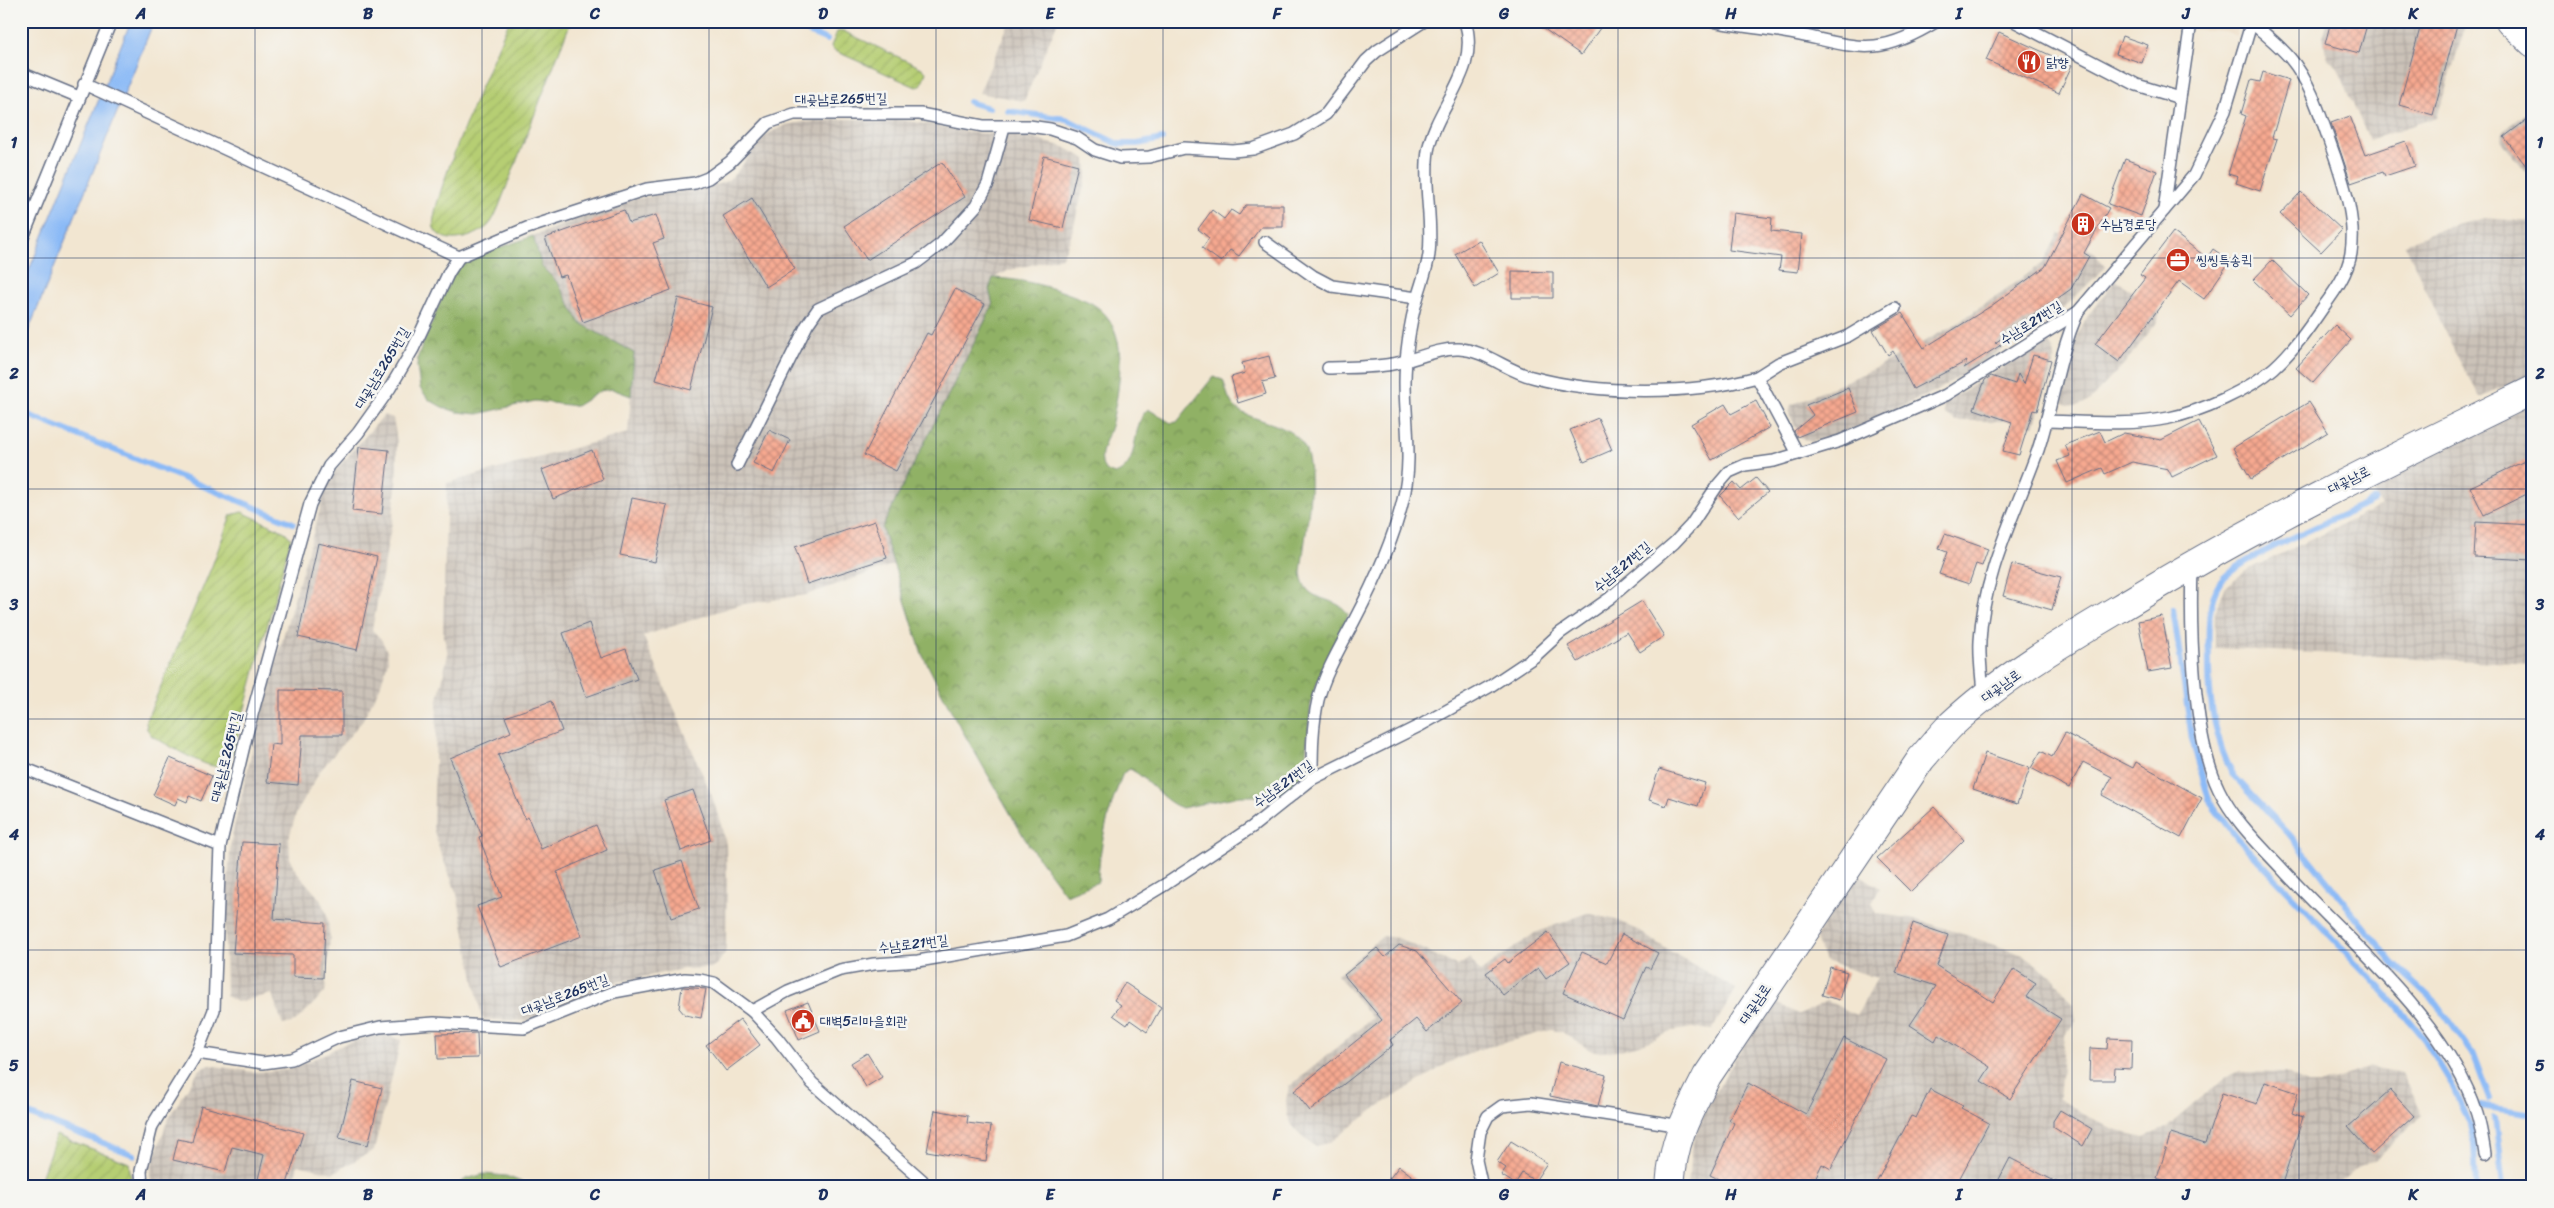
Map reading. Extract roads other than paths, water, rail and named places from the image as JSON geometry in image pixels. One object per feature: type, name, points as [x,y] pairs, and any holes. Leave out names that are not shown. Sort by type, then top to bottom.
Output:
[{"type":"street","points":[[2510,21],[2533,43]]},
{"type":"street","name":"대곶남로","points":[[1670,1187],[1672,1159],[1682,1126],[1707,1076],[1921,759],[1951,725],[1983,698],[2063,642],[2192,564],[2351,479],[2533,390]]},
{"type":"lane","points":[[21,242],[111,21]]},
{"type":"lane","name":"대곶남로265번길","points":[[142,1187],[141,1171],[152,1126],[197,1053],[214,1010],[220,846],[247,732],[310,504],[329,466],[367,421],[390,388],[413,349],[449,272],[459,257],[527,228],[647,189],[695,182],[708,178],[730,162],[748,141],[768,123],[794,114],[920,114],[983,126],[1029,126],[1050,129],[1077,138],[1095,150],[1120,158],[1149,157],[1184,148],[1233,152],[1253,149],[1294,134],[1326,114],[1366,61],[1377,50],[1424,21]]},
{"type":"lane","points":[[1312,779],[1313,737],[1318,700],[1325,678],[1374,584],[1404,498],[1408,452],[1406,361],[1417,298],[1425,276],[1431,229],[1428,152],[1436,127],[1464,71],[1468,53],[1469,33],[1465,21]]},
{"type":"lane","points":[[1713,21],[1736,26],[1783,31],[1857,48],[1876,48],[1920,32],[1937,21]]},
{"type":"lane","points":[[2014,21],[2137,85],[2180,98]]},
{"type":"lane","points":[[2045,421],[2133,422],[2169,418],[2195,411],[2220,400],[2272,369],[2288,354],[2306,333],[2344,276],[2352,248],[2351,216],[2344,184],[2326,133],[2303,76],[2291,59],[2252,22]]},
{"type":"lane","name":"수남로21번길","points":[[752,1011],[788,991],[840,970],[874,964],[918,961],[1066,936],[1099,922],[1166,884],[1198,863],[1252,826],[1312,779],[1422,725],[1489,687],[1534,657],[1560,633],[1610,598],[1674,543],[1692,524],[1717,486],[1729,472],[1745,465],[1798,454],[1840,441],[1946,395],[2078,312],[2194,175],[2225,111],[2252,22]]},
{"type":"lane","points":[[2164,211],[2190,29]]},
{"type":"lane","points":[[21,73],[79,97]]},
{"type":"lane","points":[[84,84],[459,257]]},
{"type":"lane","points":[[737,465],[807,325],[818,308],[916,263],[941,244],[976,206],[988,184],[1004,127]]},
{"type":"lane","points":[[1266,242],[1313,276],[1332,286],[1417,298]]},
{"type":"lane","points":[[1328,368],[1374,366],[1406,361],[1457,348],[1474,352],[1533,378],[1620,389],[1698,389],[1726,386],[1757,377],[1779,363],[1848,336],[1895,308]]},
{"type":"lane","points":[[1983,698],[1980,641],[1989,585],[2012,514],[2038,449],[2066,338],[2078,312]]},
{"type":"lane","points":[[1757,377],[1798,454]]},
{"type":"lane","points":[[2192,564],[2191,613],[2199,708],[2207,757],[2219,790],[2244,828],[2319,909],[2399,989],[2425,1021],[2443,1047],[2470,1094],[2477,1114],[2486,1154]]},
{"type":"lane","points":[[21,767],[220,846]]},
{"type":"lane","name":"대곶남로265번길","points":[[197,1053],[263,1063],[292,1059],[338,1037],[380,1027],[434,1023],[524,1028],[614,992],[685,979],[714,984],[752,1011],[777,1038],[812,1083],[922,1180],[926,1187]]},
{"type":"lane","points":[[1482,1187],[1476,1160],[1480,1132],[1488,1116],[1502,1106],[1531,1103],[1682,1126]]},
{"type":"water","points":[[131,21],[154,21],[21,349],[21,290]]},
{"type":"waterway","points":[[783,21],[827,40]]},
{"type":"waterway","points":[[969,102],[989,108]]},
{"type":"waterway","points":[[1008,111],[1066,119],[1118,144],[1138,144],[1162,139]]},
{"type":"waterway","points":[[21,412],[293,523]]},
{"type":"waterway","points":[[2375,500],[2248,560],[2231,571],[2221,581],[2212,600],[2209,622],[2209,680],[2212,709],[2222,751],[2234,776],[2289,834],[2393,963],[2436,1003],[2473,1054],[2490,1100]]},
{"type":"waterway","points":[[2173,609],[2192,739],[2209,800],[2238,839],[2395,1004],[2424,1039],[2454,1088],[2470,1126],[2474,1144],[2476,1187]]},
{"type":"waterway","points":[[2481,1106],[2533,1114]]},
{"type":"waterway","points":[[21,1111],[134,1155]]},
{"type":"waterway","points":[[2495,1118],[2503,1187]]},
{"type":"place","name":"닭향","points":[[2029,62]]},
{"type":"place","name":"수남경로당","points":[[2083,224]]},
{"type":"place","name":"씽씽특송퀵","points":[[2178,260]]},
{"type":"place","name":"대벽5리마을회관","points":[[803,1021]]}]
